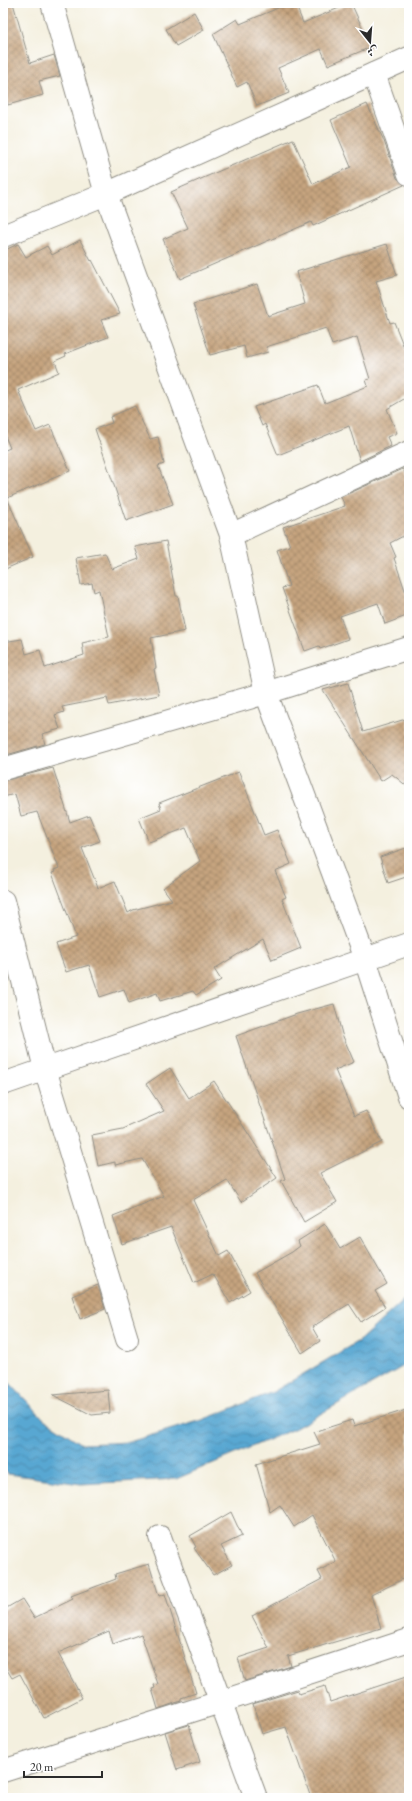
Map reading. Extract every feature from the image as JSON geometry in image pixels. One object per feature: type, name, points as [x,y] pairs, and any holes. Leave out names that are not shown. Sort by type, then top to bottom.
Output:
[{"type":"street","points":[[52,3],[106,194],[231,535],[266,693],[365,959],[409,1097]]},
{"type":"street","points":[[3,236],[106,194],[409,58]]},
{"type":"street","points":[[374,74],[409,174]]},
{"type":"street","points":[[231,535],[409,452]]},
{"type":"street","points":[[3,769],[266,693],[409,648]]},
{"type":"street","points":[[3,901],[45,1069],[127,1339]]},
{"type":"street","points":[[3,1084],[409,944]]},
{"type":"street","points":[[160,1537],[256,1798]]},
{"type":"street","points":[[3,1771],[409,1640]]},
{"type":"water","points":[[409,1295],[409,1363],[296,1428],[176,1479],[81,1484],[8,1474],[3,1469],[3,1376],[44,1419],[82,1444],[129,1442],[202,1420],[273,1392],[360,1340]]},
{"type":"building","points":[[3,3],[13,3],[30,63],[54,55],[60,76],[39,81],[43,95],[8,105],[3,89]]},
{"type":"building","points":[[290,3],[295,3],[303,23],[351,3],[371,47],[328,65],[321,49],[278,68],[289,93],[257,106],[247,82],[237,87],[213,34],[237,19],[240,24]]},
{"type":"building","points":[[194,12],[204,30],[176,46],[166,29]]},
{"type":"building","points":[[367,104],[384,141],[397,178],[404,185],[313,226],[311,222],[180,279],[163,239],[188,228],[171,192],[293,139],[313,184],[351,167],[331,120]]},
{"type":"building","points":[[80,240],[120,314],[101,320],[108,337],[65,354],[66,356],[55,361],[59,372],[18,390],[36,431],[50,425],[70,471],[7,498],[33,557],[3,570],[3,451],[10,448],[3,431],[3,251],[18,244],[26,257],[47,246],[52,255]]},
{"type":"building","points":[[387,244],[397,275],[376,281],[390,323],[394,322],[409,360],[409,396],[387,409],[397,433],[387,437],[391,446],[360,461],[349,426],[278,455],[265,424],[262,426],[254,407],[318,385],[325,403],[368,386],[366,380],[370,379],[357,337],[332,345],[326,328],[266,347],[268,352],[247,358],[244,346],[210,355],[193,304],[257,284],[268,316],[305,304],[296,272]]},
{"type":"building","points":[[135,406],[150,439],[158,437],[164,464],[158,466],[173,504],[126,521],[95,429],[112,423],[110,417]]},
{"type":"building","points":[[403,469],[409,482],[409,533],[390,543],[396,557],[394,558],[409,602],[409,615],[385,624],[378,603],[340,616],[348,639],[320,649],[319,646],[305,651],[282,588],[289,586],[277,550],[290,546],[283,527],[345,506],[341,497]]},
{"type":"building","points":[[166,541],[176,596],[178,596],[185,631],[151,638],[156,668],[154,669],[159,695],[109,705],[107,698],[62,707],[64,712],[55,715],[60,729],[42,734],[45,744],[3,756],[3,642],[22,639],[26,654],[40,650],[45,668],[84,655],[82,643],[109,637],[99,590],[94,592],[92,583],[81,585],[76,558],[105,553],[112,569],[139,559],[135,547]]},
{"type":"building","points":[[348,683],[363,732],[409,718],[409,788],[392,774],[381,781],[323,690]]},
{"type":"building","points":[[53,768],[70,822],[89,815],[100,841],[82,848],[98,888],[115,881],[128,913],[133,910],[172,900],[163,888],[200,861],[186,828],[149,842],[139,818],[161,809],[159,803],[239,772],[264,835],[277,830],[291,864],[275,871],[286,897],[282,899],[301,948],[272,960],[263,939],[214,969],[221,980],[196,995],[193,991],[160,1001],[157,993],[129,1003],[124,989],[100,997],[89,965],[66,972],[56,944],[76,937],[52,873],[55,872],[54,870],[59,868],[37,812],[21,816],[15,794],[3,797],[3,781]]},
{"type":"building","points":[[409,847],[409,876],[388,883],[380,857]]},
{"type":"building","points":[[334,1004],[342,1034],[354,1062],[335,1070],[354,1116],[366,1111],[382,1142],[320,1173],[337,1202],[304,1222],[281,1181],[285,1179],[236,1036],[297,1014]]},
{"type":"building","points":[[170,1068],[189,1098],[214,1081],[277,1178],[241,1202],[227,1180],[193,1200],[219,1256],[228,1251],[250,1291],[230,1303],[213,1274],[194,1283],[171,1227],[122,1244],[113,1216],[164,1196],[142,1159],[115,1165],[115,1162],[98,1166],[92,1135],[123,1129],[164,1111],[146,1084]]},
{"type":"building","points":[[325,1224],[340,1249],[360,1237],[387,1284],[375,1291],[385,1307],[361,1322],[349,1304],[312,1327],[320,1341],[302,1353],[255,1273],[292,1252],[300,1246],[298,1241]]},
{"type":"building","points":[[98,1285],[105,1309],[80,1319],[72,1296]]},
{"type":"building","points":[[108,1390],[110,1413],[92,1415],[53,1395]]},
{"type":"building","points":[[409,1409],[409,1576],[371,1595],[381,1628],[288,1656],[291,1666],[245,1681],[238,1658],[269,1648],[252,1616],[322,1579],[318,1571],[336,1562],[312,1515],[294,1527],[280,1505],[270,1512],[256,1464],[320,1444],[314,1432],[352,1420],[354,1426]]},
{"type":"building","points":[[231,1512],[242,1536],[221,1546],[232,1565],[213,1575],[194,1548],[196,1547],[190,1536]]},
{"type":"building","points":[[149,1564],[159,1596],[165,1594],[196,1693],[181,1698],[181,1701],[158,1709],[152,1689],[155,1688],[154,1685],[158,1684],[141,1634],[113,1644],[109,1631],[58,1653],[82,1698],[44,1718],[20,1674],[12,1678],[3,1663],[3,1610],[22,1599],[34,1618],[73,1599],[71,1596],[116,1579],[115,1574]]},
{"type":"building","points":[[409,1676],[409,1798],[311,1798],[286,1727],[262,1734],[253,1704],[298,1690],[299,1694],[325,1686],[330,1702]]},
{"type":"building","points":[[189,1725],[200,1762],[177,1770],[165,1732]]}]
